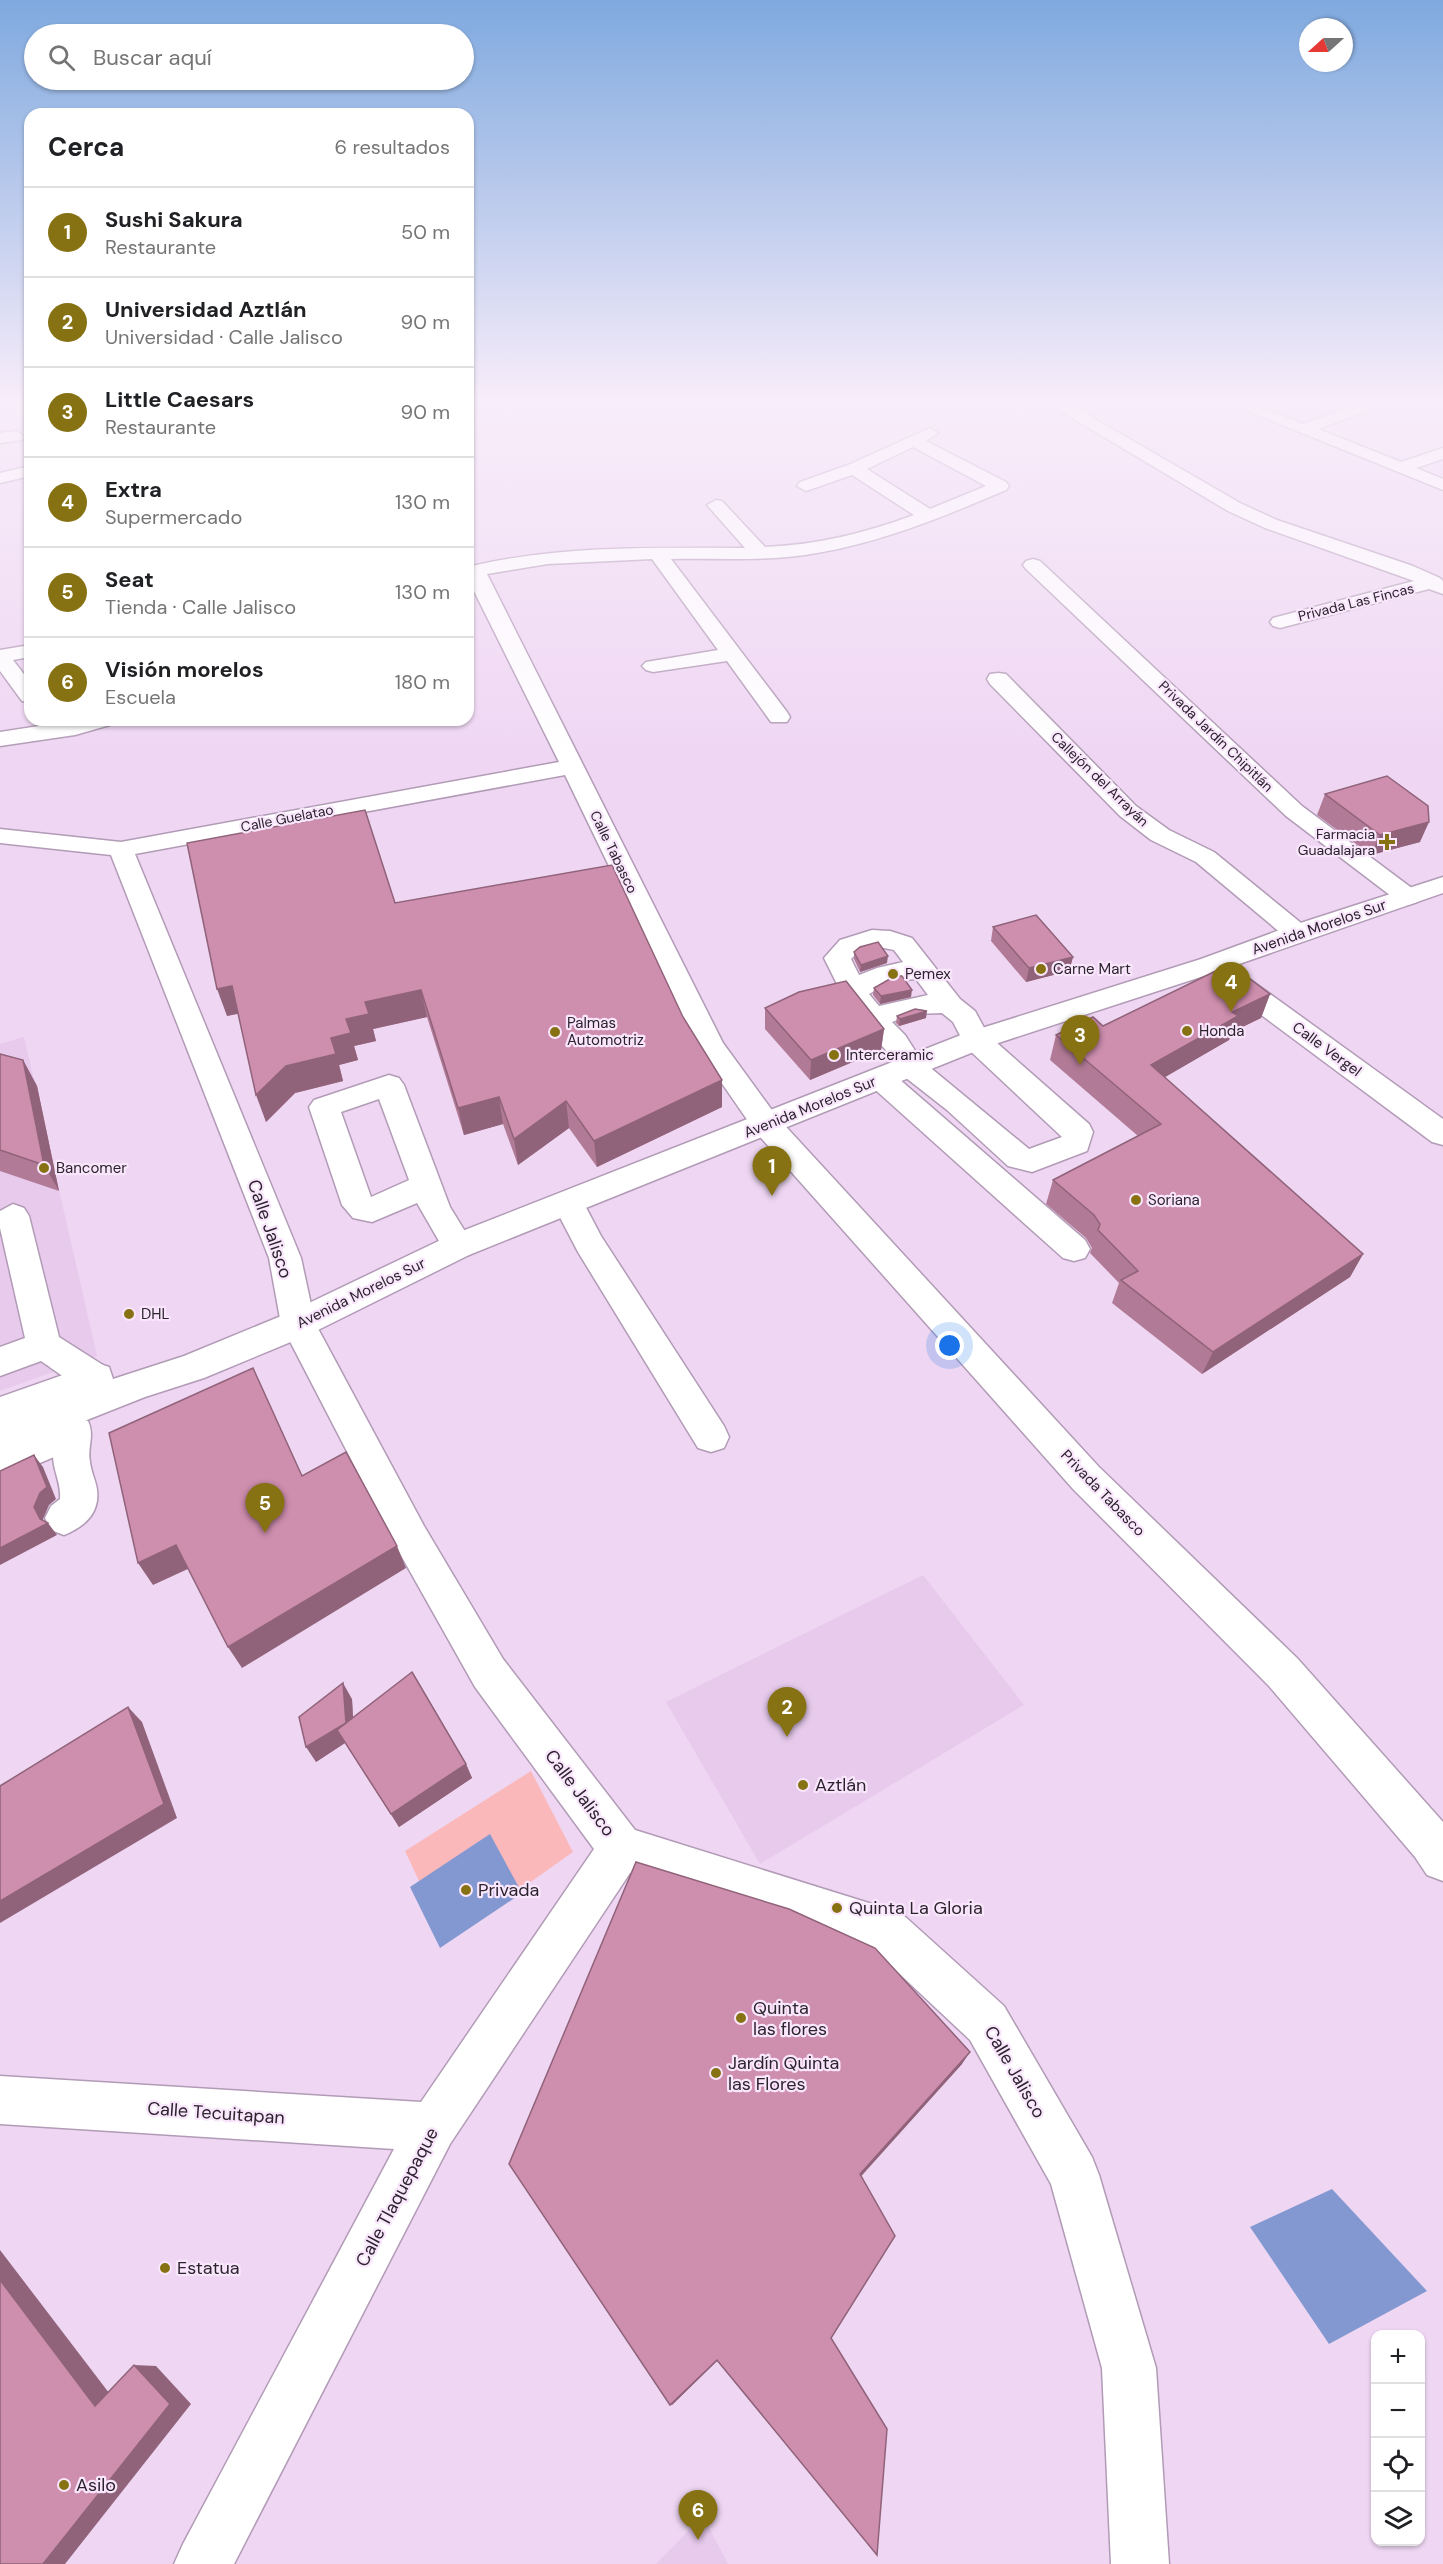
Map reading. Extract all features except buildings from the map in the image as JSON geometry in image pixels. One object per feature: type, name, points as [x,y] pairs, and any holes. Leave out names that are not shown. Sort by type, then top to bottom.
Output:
[{"type":"street","points":[[727,517],[760,553]]},
{"type":"street","points":[[474,572],[562,558],[657,553],[760,553],[814,548],[848,542],[927,517]]},
{"type":"street","name":"Privada Las Fincas","points":[[1255,517],[1406,570],[1437,578]]},
{"type":"street","points":[[657,553],[779,717]]},
{"type":"street","name":"Privada Jardín Chipitlán","points":[[1033,565],[1294,811],[1408,897]]},
{"type":"street","name":"Calle Tabasco","points":[[474,576],[572,767],[710,1046],[766,1124]]},
{"type":"street","name":"Privada Las Fincas","points":[[1280,622],[1437,578]]},
{"type":"street","points":[[24,652],[0,656],[24,688]]},
{"type":"street","points":[[652,666],[732,654]]},
{"type":"street","name":"Callejón del Arrayán","points":[[998,679],[1128,811],[1160,835],[1205,857],[1297,933]]},
{"type":"street","points":[[0,739],[53,726]]},
{"type":"street","name":"Calle Guelatao","points":[[0,836],[121,849],[572,767]]},
{"type":"street","name":"Calle Jalisco","points":[[121,849],[285,1258],[298,1324],[411,1538],[489,1673],[621,1848],[885,1929],[987,2023],[1074,2175],[1130,2368],[1140,2564]]},
{"type":"street","name":"Avenida Morelos Sur","points":[[0,1439],[127,1389],[192,1368],[298,1324],[458,1246],[976,1041],[1210,965],[1297,933],[1443,885]]},
{"type":"street","points":[[872,938],[890,939],[903,944],[930,980],[965,1017],[976,1041],[1078,1132],[1076,1143],[1032,1161],[1018,1158],[957,1103],[911,1067],[901,1055],[895,1042],[861,1001],[837,958],[849,946],[872,938]]},
{"type":"street","name":"Calle Vergel","points":[[1210,965],[1443,1134]]},
{"type":"street","points":[[861,1001],[877,976],[908,970],[930,980]]},
{"type":"street","points":[[861,1001],[880,1016],[926,1002],[930,980]]},
{"type":"street","points":[[881,1078],[1074,1249]]},
{"type":"street","name":"Privada Tabasco","points":[[766,1124],[1086,1478],[1283,1672],[1431,1841],[1443,1859]]},
{"type":"street","points":[[425,1186],[435,1210],[458,1246]]},
{"type":"street","points":[[568,1204],[589,1243],[711,1437]]},
{"type":"street","points":[[13,1216],[44,1345],[94,1377]]},
{"type":"street","points":[[0,1362],[44,1345]]},
{"type":"street","points":[[0,1412],[94,1377],[192,1368]]},
{"type":"street","name":"Avenida Morelos Sur","points":[[0,1464],[65,1458],[149,1401],[192,1368]]},
{"type":"street","points":[[64,1518],[78,1506],[79,1490],[65,1458]]},
{"type":"street","name":"Calle Tlaquepaque","points":[[203,2564],[433,2127],[621,1848]]},
{"type":"street","name":"Calle Tecuitapan","points":[[0,2100],[433,2127]]},
{"type":"shaded area","points":[[24,1037],[97,1356],[0,1391],[0,1044]]},
{"type":"shaded area","name":"Aztlán","points":[[923,1575],[1024,1705],[760,1864],[666,1702]]},
{"type":"shaded area","points":[[531,1771],[573,1852],[447,1941],[405,1851]]},
{"type":"shaded area","points":[[703,2516],[728,2564],[656,2564]]},
{"type":"water","name":"Privada","points":[[490,1834],[522,1893],[440,1948],[410,1887]]},
{"type":"water","points":[[1332,2189],[1427,2291],[1329,2344],[1250,2227]]},
{"type":"place","name":"Farmacia Guadalajara","points":[[1387,842]]},
{"type":"place","name":"Carne Mart","points":[[1041,969]]},
{"type":"place","name":"Pemex","points":[[893,974]]},
{"type":"place","name":"Extra","points":[[1231,1012]]},
{"type":"place","name":"Honda","points":[[1187,1031]]},
{"type":"place","name":"Palmas Automotriz","points":[[555,1032]]},
{"type":"place","name":"Interceramic","points":[[834,1055]]},
{"type":"place","name":"Little Caesars","points":[[1080,1065]]},
{"type":"place","name":"Bancomer","points":[[44,1168]]},
{"type":"place","name":"Sushi Sakura","points":[[772,1196]]},
{"type":"place","name":"Soriana","points":[[1136,1200]]},
{"type":"place","name":"DHL","points":[[129,1314]]},
{"type":"place","name":"Seat","points":[[265,1533]]},
{"type":"place","name":"Universidad Aztlán","points":[[787,1737]]},
{"type":"place","name":"Aztlán","points":[[803,1785]]},
{"type":"place","name":"Privada","points":[[466,1890]]},
{"type":"place","name":"Quinta La Gloria","points":[[837,1908]]},
{"type":"place","name":"Quinta las flores","points":[[741,2018]]},
{"type":"place","name":"Jardín Quinta las Flores","points":[[716,2073]]},
{"type":"place","name":"Estatua","points":[[165,2268]]},
{"type":"place","name":"Asilo","points":[[64,2485]]},
{"type":"place","name":"Visión morelos","points":[[698,2540]]}]
